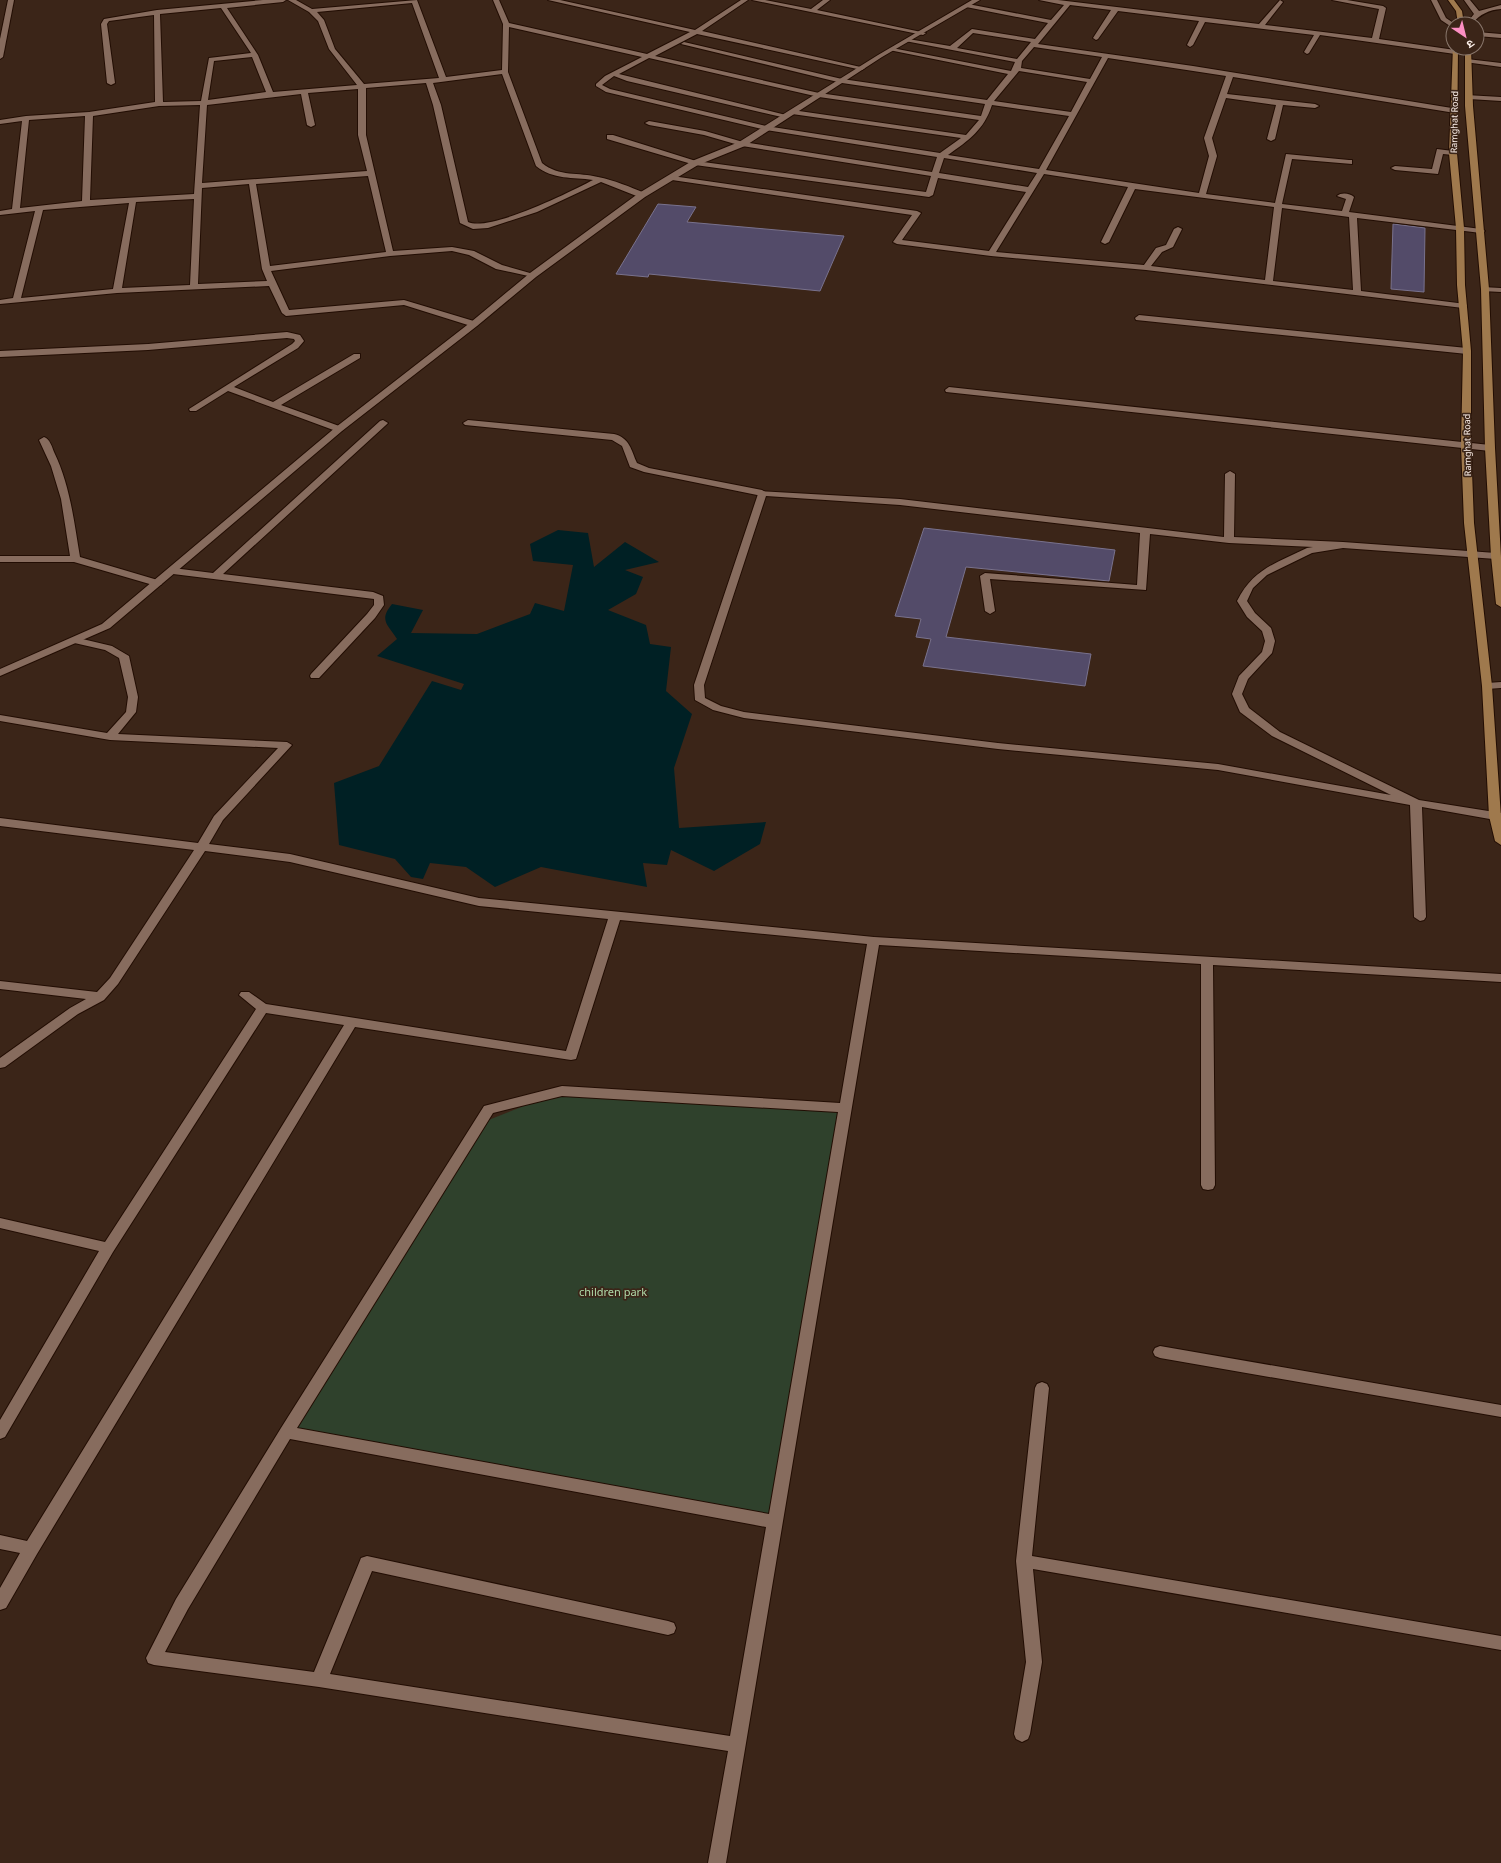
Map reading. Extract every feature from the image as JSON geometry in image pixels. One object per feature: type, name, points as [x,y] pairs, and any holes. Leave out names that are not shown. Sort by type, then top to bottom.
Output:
[{"type":"main road","points":[[1451,0],[1459,11],[1460,16]]},
{"type":"main road","name":"Ramghat Road","points":[[1455,56],[1453,152],[1460,228],[1463,306],[1467,351],[1466,445],[1469,523],[1487,686],[1501,841]]},
{"type":"main road","name":"Ramghat Road","points":[[1467,56],[1469,114],[1481,231],[1485,289],[1490,448],[1498,524],[1496,556],[1501,604]]},
{"type":"street","points":[[0,57],[11,0]]},
{"type":"street","points":[[111,83],[104,24],[106,20],[157,12],[283,0]]},
{"type":"street","points":[[291,0],[311,11],[321,20],[332,49],[362,87],[362,135],[390,254]]},
{"type":"street","points":[[311,11],[414,0],[444,80]]},
{"type":"street","points":[[496,0],[506,24],[505,72],[539,164],[545,170],[553,174],[600,180],[642,195]]},
{"type":"street","points":[[550,0],[862,68]]},
{"type":"street","points":[[745,0],[696,32],[607,77],[598,85],[608,91],[766,128],[1132,186],[1481,231]]},
{"type":"street","points":[[755,0],[923,33]]},
{"type":"street","points":[[812,11],[827,0]]},
{"type":"street","points":[[0,674],[106,626],[157,583],[174,571],[238,514],[339,429],[474,324],[533,275],[642,195],[695,163],[742,144],[862,68],[977,0]]},
{"type":"street","points":[[1042,0],[1445,49]]},
{"type":"street","points":[[1335,0],[1383,8],[1375,40]]},
{"type":"street","points":[[1434,0],[1445,20]]},
{"type":"street","points":[[1467,0],[1477,13]]},
{"type":"street","points":[[1261,26],[1280,2]]},
{"type":"street","points":[[610,137],[695,163],[929,195],[941,156],[968,137],[984,119],[989,102],[1015,71],[1019,61],[1068,4]]},
{"type":"street","points":[[223,6],[255,55],[270,94]]},
{"type":"street","points":[[968,6],[1053,22]]},
{"type":"street","points":[[1475,16],[1477,13],[1491,7],[1501,7]]},
{"type":"street","points":[[1096,38],[1115,10]]},
{"type":"street","points":[[157,12],[160,104]]},
{"type":"street","points":[[1190,45],[1204,19]]},
{"type":"street","points":[[506,24],[819,95],[984,119]]},
{"type":"street","points":[[951,49],[972,31],[1106,55],[1455,111]]},
{"type":"street","points":[[1307,52],[1318,34]]},
{"type":"street","points":[[1485,35],[1501,36]]},
{"type":"street","points":[[908,41],[1019,61]]},
{"type":"street","points":[[684,44],[842,81],[1073,114]]},
{"type":"street","points":[[892,50],[1015,71],[1092,81]]},
{"type":"street","points":[[194,287],[198,186],[204,103],[211,59],[255,55]]},
{"type":"street","points":[[991,254],[1042,172],[1106,55]]},
{"type":"street","points":[[1467,61],[1501,65]]},
{"type":"street","points":[[0,122],[26,118],[89,114],[160,104],[204,103],[304,90],[444,80],[505,72]]},
{"type":"street","points":[[614,74],[627,79],[789,114],[968,137]]},
{"type":"street","points":[[1202,196],[1213,156],[1208,138],[1230,74]]},
{"type":"street","points":[[429,81],[437,105],[464,223],[472,227],[485,226],[534,210],[568,196],[600,180]]},
{"type":"street","points":[[304,90],[311,125]]},
{"type":"street","points":[[1223,96],[1315,106]]},
{"type":"street","points":[[1469,97],[1501,100]]},
{"type":"street","points":[[1270,139],[1280,103]]},
{"type":"street","points":[[86,203],[89,114]]},
{"type":"street","points":[[16,212],[26,118]]},
{"type":"street","points":[[649,123],[705,133],[742,144],[1030,190]]},
{"type":"street","points":[[1395,168],[1435,172],[1440,151],[1453,152]]},
{"type":"street","points":[[1269,283],[1278,205],[1289,156],[1348,162]]},
{"type":"street","points":[[198,186],[252,181],[337,177],[372,173]]},
{"type":"street","points":[[672,178],[917,213],[897,242],[991,254],[1146,268],[1463,306]]},
{"type":"street","points":[[252,181],[266,269],[271,283],[286,313],[404,302],[474,324]]},
{"type":"street","points":[[1105,242],[1132,186]]},
{"type":"street","points":[[0,213],[86,203],[198,196]]},
{"type":"street","points":[[1341,196],[1350,197],[1349,214],[1357,293]]},
{"type":"street","points":[[117,291],[134,200]]},
{"type":"street","points":[[16,301],[39,209]]},
{"type":"street","points":[[1146,268],[1159,250],[1169,247],[1178,228]]},
{"type":"street","points":[[266,269],[390,254],[452,249],[463,250],[499,267],[533,275]]},
{"type":"street","points":[[0,302],[117,291],[271,283]]},
{"type":"street","points":[[1485,289],[1501,290]]},
{"type":"street","points":[[1139,318],[1467,351]]},
{"type":"street","points":[[0,354],[148,347],[279,335],[297,337],[300,341],[295,346],[193,409]]},
{"type":"street","points":[[274,405],[357,356]]},
{"type":"street","points":[[228,388],[339,429]]},
{"type":"street","points":[[949,390],[1490,448]]},
{"type":"street","points":[[214,576],[382,423]]},
{"type":"street","points":[[468,423],[614,437],[622,440],[628,446],[630,458],[634,464],[647,470],[762,493],[900,502],[1145,529],[1229,540],[1343,545],[1496,556]]},
{"type":"street","points":[[44,440],[56,466],[66,500],[75,559]]},
{"type":"street","points":[[1229,540],[1230,474]]},
{"type":"street","points":[[762,493],[699,685],[700,700],[717,708],[744,715],[998,746],[1218,767],[1498,817]]},
{"type":"street","points":[[990,611],[985,576],[1142,588],[1145,529]]},
{"type":"street","points":[[1343,545],[1310,550],[1293,557],[1264,573],[1249,587],[1242,601],[1251,615],[1266,630],[1270,641],[1268,653],[1243,678],[1236,694],[1244,710],[1276,734],[1416,803]]},
{"type":"street","points":[[0,559],[75,559],[157,583]]},
{"type":"street","points":[[174,571],[373,595],[379,598],[379,605],[371,616],[314,676]]},
{"type":"street","points":[[74,640],[108,648],[124,656],[133,697],[131,712],[110,737]]},
{"type":"street","points":[[1487,686],[1501,685]]},
{"type":"street","points":[[0,718],[110,737],[287,745],[218,818],[202,847],[114,981],[100,997],[74,1011],[0,1064]]},
{"type":"street","points":[[1416,803],[1420,917]]},
{"type":"street","points":[[0,822],[290,858],[479,902],[874,941],[1207,962],[1501,978]]},
{"type":"street","points":[[245,995],[263,1008],[571,1056],[615,916]]},
{"type":"street","points":[[717,1863],[874,941]]},
{"type":"street","points":[[1207,962],[1208,1185]]},
{"type":"street","points":[[0,985],[100,997]]},
{"type":"street","points":[[0,1432],[108,1248],[263,1008]]},
{"type":"street","points":[[0,1603],[31,1549],[352,1022]]},
{"type":"street","points":[[737,1745],[318,1680],[154,1658],[182,1604],[286,1432],[489,1109],[562,1091],[846,1108]]},
{"type":"street","points":[[0,1223],[108,1248]]},
{"type":"street","points":[[1160,1352],[1501,1411]]},
{"type":"street","points":[[1022,1734],[1034,1662],[1024,1561],[1042,1388]]},
{"type":"street","points":[[286,1432],[775,1522]]},
{"type":"street","points":[[0,1542],[31,1549]]},
{"type":"street","points":[[1024,1561],[1501,1643]]},
{"type":"street","points":[[318,1680],[367,1563],[668,1628]]},
{"type":"green space","name":"children park","points":[[562,1091],[846,1108],[775,1522],[286,1432],[481,1123]]},
{"type":"water","points":[[558,530],[588,533],[594,567],[625,542],[659,562],[625,570],[643,577],[636,594],[608,610],[646,625],[650,644],[671,647],[666,691],[692,714],[674,768],[679,828],[766,822],[760,844],[714,871],[671,850],[667,865],[643,863],[647,887],[541,867],[495,887],[466,867],[430,863],[423,879],[411,877],[395,859],[339,845],[334,783],[379,766],[432,681],[461,690],[464,684],[377,656],[397,639],[386,622],[385,618],[388,609],[392,604],[423,610],[411,633],[477,634],[530,614],[535,603],[564,611],[573,565],[533,561],[530,544]]},
{"type":"building","points":[[658,204],[696,207],[687,222],[844,236],[820,291],[649,274],[648,277],[616,274]]},
{"type":"building","points":[[1393,224],[1425,228],[1424,292],[1391,289]]},
{"type":"building","points":[[924,528],[1115,550],[1109,581],[966,567],[946,637],[1091,654],[1085,686],[923,666],[931,639],[916,637],[921,619],[895,616]]}]
